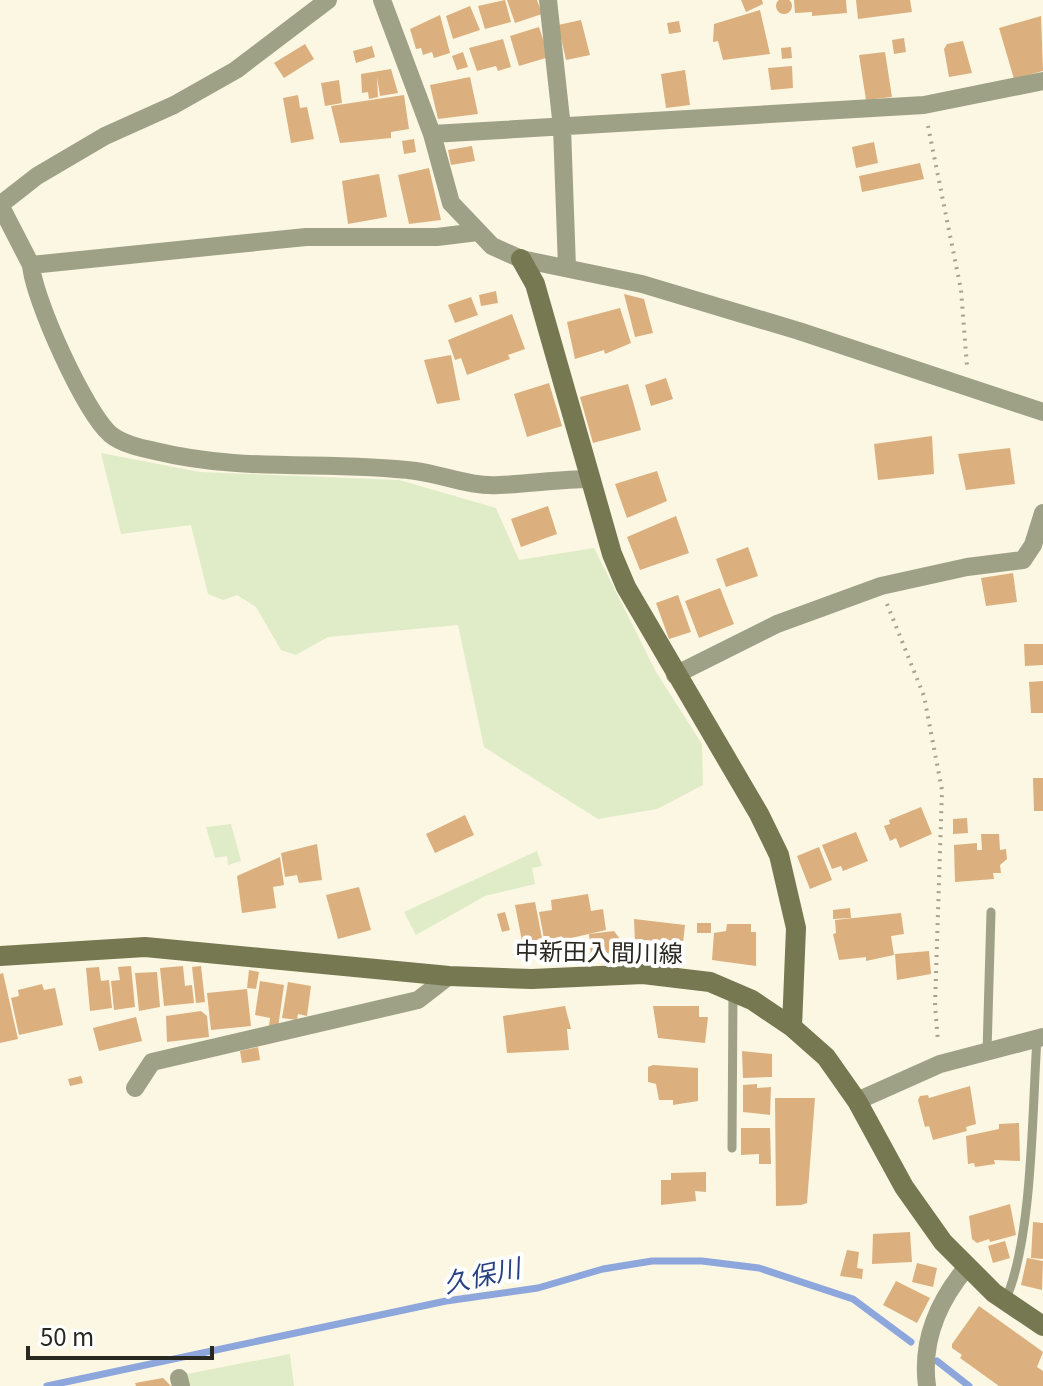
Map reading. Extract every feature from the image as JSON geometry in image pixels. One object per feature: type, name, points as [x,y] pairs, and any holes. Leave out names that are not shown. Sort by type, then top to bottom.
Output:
[{"type":"main road","points":[[521,259],[535,284],[612,554],[675,675],[753,803],[779,855],[796,928],[792,1027]]},
{"type":"main road","name":"中新田入間川線","points":[[0,956],[145,947],[449,976],[532,979],[643,974],[710,982],[792,1027],[826,1057],[857,1101],[904,1187],[966,1268],[1005,1301],[1043,1326]]},
{"type":"street","points":[[328,0],[236,70],[174,105],[105,136],[37,176],[0,205],[31,265],[32,281],[50,324],[94,414],[111,435],[136,447],[199,462],[415,471],[485,484],[590,479]]},
{"type":"street","points":[[382,0],[432,134],[451,203],[492,246],[521,259],[642,284],[970,385],[1043,412]]},
{"type":"street","points":[[548,0],[562,128],[567,267]]},
{"type":"street","points":[[432,134],[924,105],[1043,81]]},
{"type":"street","points":[[31,265],[306,237],[437,237],[478,232]]},
{"type":"street","points":[[675,675],[777,624],[881,586],[967,567],[1023,560],[1033,545],[1043,513]]},
{"type":"street","points":[[135,1088],[152,1062],[418,1000],[449,976]]},
{"type":"street","points":[[857,1101],[940,1064],[1040,1037]]},
{"type":"street","points":[[927,1386],[923,1359],[926,1339],[955,1281],[966,1268]]},
{"type":"lane","points":[[987,1052],[991,912]]},
{"type":"lane","points":[[732,1148],[733,992]]},
{"type":"lane","points":[[1005,1301],[1011,1287],[1024,1214],[1040,1037]]},
{"type":"path","points":[[924,105],[959,276],[970,385]]},
{"type":"path","points":[[881,586],[924,696],[942,790],[935,1005],[940,1064]]},
{"type":"green space","points":[[101,453],[200,472],[399,480],[496,508],[519,560],[594,548],[656,672],[702,744],[703,785],[657,809],[598,819],[484,747],[458,625],[328,637],[296,655],[281,650],[256,607],[237,595],[223,600],[208,594],[191,525],[121,534]]},
{"type":"green space","points":[[231,824],[241,861],[228,865],[227,856],[215,858],[206,827]]},
{"type":"green space","points":[[537,851],[542,866],[532,868],[535,884],[485,896],[416,935],[404,912]]},
{"type":"green space","points":[[290,1354],[294,1386],[189,1386],[187,1374]]},
{"type":"building","points":[[784,-2],[792,6],[784,14],[776,6]]},
{"type":"building","points":[[505,0],[511,22],[485,29],[478,6]]},
{"type":"building","points":[[507,0],[537,0],[542,14],[515,23]]},
{"type":"building","points":[[741,0],[762,0],[763,4],[746,12]]},
{"type":"building","points":[[794,0],[846,0],[847,13],[812,16],[812,12],[795,13]]},
{"type":"building","points":[[856,0],[910,0],[912,12],[858,19]]},
{"type":"building","points":[[470,6],[480,30],[453,39],[446,16]]},
{"type":"building","points":[[760,10],[770,54],[723,60],[718,41],[713,42],[714,24]]},
{"type":"building","points":[[440,15],[450,53],[434,58],[432,52],[423,55],[421,48],[416,49],[410,29]]},
{"type":"building","points":[[1041,16],[1043,71],[1014,79],[999,28]]},
{"type":"building","points":[[581,20],[590,55],[566,60],[558,25]]},
{"type":"building","points":[[679,21],[681,32],[669,34],[667,23]]},
{"type":"building","points":[[539,27],[549,57],[519,66],[510,36]]},
{"type":"building","points":[[904,38],[906,52],[894,54],[892,40]]},
{"type":"building","points":[[503,39],[511,67],[498,71],[496,66],[477,71],[469,48]]},
{"type":"building","points":[[963,41],[972,73],[949,77],[944,49],[947,44]]},
{"type":"building","points":[[305,44],[314,59],[284,78],[274,63]]},
{"type":"building","points":[[372,46],[375,57],[356,63],[353,51]]},
{"type":"building","points":[[791,47],[792,58],[782,59],[781,48]]},
{"type":"building","points":[[463,52],[468,67],[457,70],[452,56]]},
{"type":"building","points":[[885,52],[892,97],[866,100],[859,55]]},
{"type":"building","points":[[792,66],[793,88],[771,90],[768,68]]},
{"type":"building","points":[[391,69],[398,93],[380,96],[377,77],[378,97],[369,99],[368,92],[362,93],[361,74]]},
{"type":"building","points":[[685,70],[690,105],[666,108],[661,74]]},
{"type":"building","points":[[470,77],[478,114],[438,119],[430,85]]},
{"type":"building","points":[[339,80],[342,103],[325,106],[321,83]]},
{"type":"building","points":[[298,95],[300,108],[307,107],[314,139],[291,143],[283,98]]},
{"type":"building","points":[[404,95],[409,129],[391,132],[391,138],[340,143],[331,106]]},
{"type":"building","points":[[414,139],[416,152],[404,154],[402,141]]},
{"type":"building","points":[[874,142],[878,163],[856,168],[852,147]]},
{"type":"building","points":[[472,146],[475,161],[451,165],[448,150]]},
{"type":"building","points":[[920,163],[924,179],[862,192],[859,176]]},
{"type":"building","points":[[429,168],[441,220],[409,224],[398,175]]},
{"type":"building","points":[[379,174],[387,217],[348,224],[342,181]]},
{"type":"building","points":[[496,291],[498,303],[481,306],[479,295]]},
{"type":"building","points":[[624,294],[644,299],[653,333],[635,337]]},
{"type":"building","points":[[471,297],[478,315],[455,323],[448,305]]},
{"type":"building","points":[[620,308],[631,343],[605,354],[604,350],[575,359],[567,322]]},
{"type":"building","points":[[512,314],[525,349],[508,355],[510,359],[467,375],[461,358],[455,360],[448,340]]},
{"type":"building","points":[[451,355],[460,400],[437,404],[424,360]]},
{"type":"building","points":[[666,378],[673,399],[651,406],[645,385]]},
{"type":"building","points":[[549,383],[562,426],[527,437],[514,394]]},
{"type":"building","points":[[628,384],[641,430],[593,443],[580,397]]},
{"type":"building","points":[[932,436],[934,474],[878,480],[874,444]]},
{"type":"building","points":[[1010,448],[1015,484],[966,490],[958,454]]},
{"type":"building","points":[[657,471],[667,501],[627,518],[615,484]]},
{"type":"building","points":[[548,506],[557,534],[521,547],[511,519]]},
{"type":"building","points":[[676,516],[689,553],[640,570],[627,537]]},
{"type":"building","points":[[748,547],[758,576],[726,587],[716,559]]},
{"type":"building","points":[[1013,573],[1017,602],[986,606],[981,578]]},
{"type":"building","points":[[720,588],[734,624],[699,638],[685,601]]},
{"type":"building","points":[[678,595],[691,632],[669,639],[656,603]]},
{"type":"building","points":[[1024,644],[1043,644],[1043,665],[1025,666]]},
{"type":"building","points":[[1043,681],[1043,713],[1031,713],[1029,682]]},
{"type":"building","points":[[1033,778],[1043,778],[1043,811],[1034,811]]},
{"type":"building","points":[[921,807],[932,834],[900,848],[896,838],[890,841],[884,826],[890,824],[889,820]]},
{"type":"building","points":[[465,815],[474,835],[435,853],[426,834]]},
{"type":"building","points":[[967,818],[968,833],[953,834],[953,819]]},
{"type":"building","points":[[856,832],[868,861],[843,871],[841,866],[832,869],[822,845]]},
{"type":"building","points":[[981,834],[999,834],[1000,850],[1006,849],[1007,859],[1000,865],[1001,873],[993,873],[994,879],[955,882],[954,845],[977,843],[977,850],[982,850]]},
{"type":"building","points":[[317,844],[322,880],[299,883],[297,875],[285,877],[281,853]]},
{"type":"building","points":[[819,847],[832,880],[810,889],[797,856]]},
{"type":"building","points":[[280,857],[284,885],[273,887],[276,908],[242,913],[237,876]]},
{"type":"building","points":[[359,887],[371,930],[338,939],[326,895]]},
{"type":"building","points":[[588,894],[591,911],[603,909],[606,930],[545,944],[539,912],[552,910],[551,900]]},
{"type":"building","points":[[535,902],[543,943],[523,946],[515,905]]},
{"type":"building","points":[[850,908],[851,918],[833,919],[833,910]]},
{"type":"building","points":[[505,912],[510,930],[502,932],[497,914]]},
{"type":"building","points":[[901,913],[904,934],[891,936],[894,955],[866,961],[866,957],[839,960],[833,934],[836,933],[835,920]]},
{"type":"building","points":[[634,919],[685,925],[682,952],[661,950],[661,944],[635,942]]},
{"type":"building","points":[[697,923],[711,923],[711,933],[697,933]]},
{"type":"building","points":[[727,924],[751,924],[751,932],[756,932],[756,966],[712,960],[714,933],[726,931]]},
{"type":"building","points":[[614,931],[629,951],[591,955],[589,934]]},
{"type":"building","points":[[929,951],[931,974],[897,980],[895,954]]},
{"type":"building","points":[[131,966],[135,1007],[114,1010],[111,981],[120,980],[118,967]]},
{"type":"building","points":[[183,966],[185,986],[192,985],[194,1003],[164,1006],[160,968]]},
{"type":"building","points":[[201,966],[205,1002],[196,1003],[192,967]]},
{"type":"building","points":[[99,967],[101,981],[109,980],[112,1008],[90,1011],[86,968]]},
{"type":"building","points":[[249,970],[259,972],[256,989],[247,988]]},
{"type":"building","points":[[157,972],[160,1007],[139,1011],[135,973]]},
{"type":"building","points":[[3,973],[18,1039],[0,1043],[0,974]]},
{"type":"building","points":[[260,981],[284,985],[278,1028],[269,1026],[270,1018],[255,1015]]},
{"type":"building","points":[[288,982],[311,986],[307,1016],[298,1014],[297,1020],[282,1018]]},
{"type":"building","points":[[42,984],[44,990],[55,988],[63,1025],[19,1035],[11,998],[19,996],[18,990]]},
{"type":"building","points":[[247,989],[251,1026],[211,1030],[207,993]]},
{"type":"building","points":[[565,1006],[571,1029],[567,1029],[569,1050],[507,1053],[503,1016]]},
{"type":"building","points":[[653,1006],[699,1006],[699,1017],[708,1017],[705,1043],[658,1038]]},
{"type":"building","points":[[201,1011],[207,1016],[209,1037],[167,1042],[166,1016]]},
{"type":"building","points":[[136,1017],[142,1041],[99,1051],[93,1028]]},
{"type":"building","points":[[258,1047],[260,1060],[242,1063],[240,1051]]},
{"type":"building","points":[[742,1051],[772,1054],[772,1077],[743,1078]]},
{"type":"building","points":[[648,1067],[698,1068],[698,1101],[673,1105],[673,1100],[659,1100],[656,1084],[648,1082]]},
{"type":"building","points":[[81,1076],[83,1083],[70,1086],[68,1079]]},
{"type":"building","points":[[757,1084],[757,1088],[771,1087],[770,1115],[743,1112],[743,1085]]},
{"type":"building","points":[[970,1086],[976,1124],[966,1127],[967,1131],[933,1140],[929,1126],[925,1127],[918,1100],[920,1096],[928,1095],[929,1098]]},
{"type":"building","points":[[775,1098],[815,1098],[807,1203],[801,1205],[776,1206]]},
{"type":"building","points":[[1019,1123],[1020,1161],[994,1160],[995,1164],[975,1167],[974,1163],[968,1164],[966,1136],[999,1129],[999,1124]]},
{"type":"building","points":[[741,1128],[770,1128],[771,1164],[759,1164],[759,1154],[741,1155]]},
{"type":"building","points":[[706,1172],[706,1192],[695,1191],[696,1201],[661,1205],[661,1180],[671,1180],[671,1173]]},
{"type":"building","points":[[1010,1204],[1016,1235],[990,1242],[989,1239],[977,1243],[972,1239],[969,1216]]},
{"type":"building","points":[[1033,1222],[1043,1223],[1043,1259],[1031,1258]]},
{"type":"building","points":[[910,1232],[912,1262],[872,1264],[873,1234]]},
{"type":"building","points":[[1005,1241],[1010,1258],[993,1263],[988,1246]]},
{"type":"building","points":[[847,1250],[859,1252],[857,1268],[863,1269],[862,1279],[840,1276]]},
{"type":"building","points":[[1027,1258],[1043,1261],[1042,1290],[1021,1285]]},
{"type":"building","points":[[917,1263],[937,1268],[933,1287],[912,1282]]},
{"type":"building","points":[[896,1281],[930,1298],[917,1323],[883,1305]]},
{"type":"building","points":[[979,1306],[1043,1352],[1037,1367],[1043,1371],[1043,1386],[999,1386],[960,1358],[962,1355],[952,1348]]},
{"type":"building","points":[[163,1378],[171,1386],[136,1386],[135,1383]]},
{"type":"waterway","name":"久保川","points":[[47,1386],[446,1301],[538,1288],[603,1269],[652,1261],[702,1261],[759,1268],[853,1299],[911,1342]]},
{"type":"waterway","name":"久保川","points":[[937,1361],[969,1386]]}]
